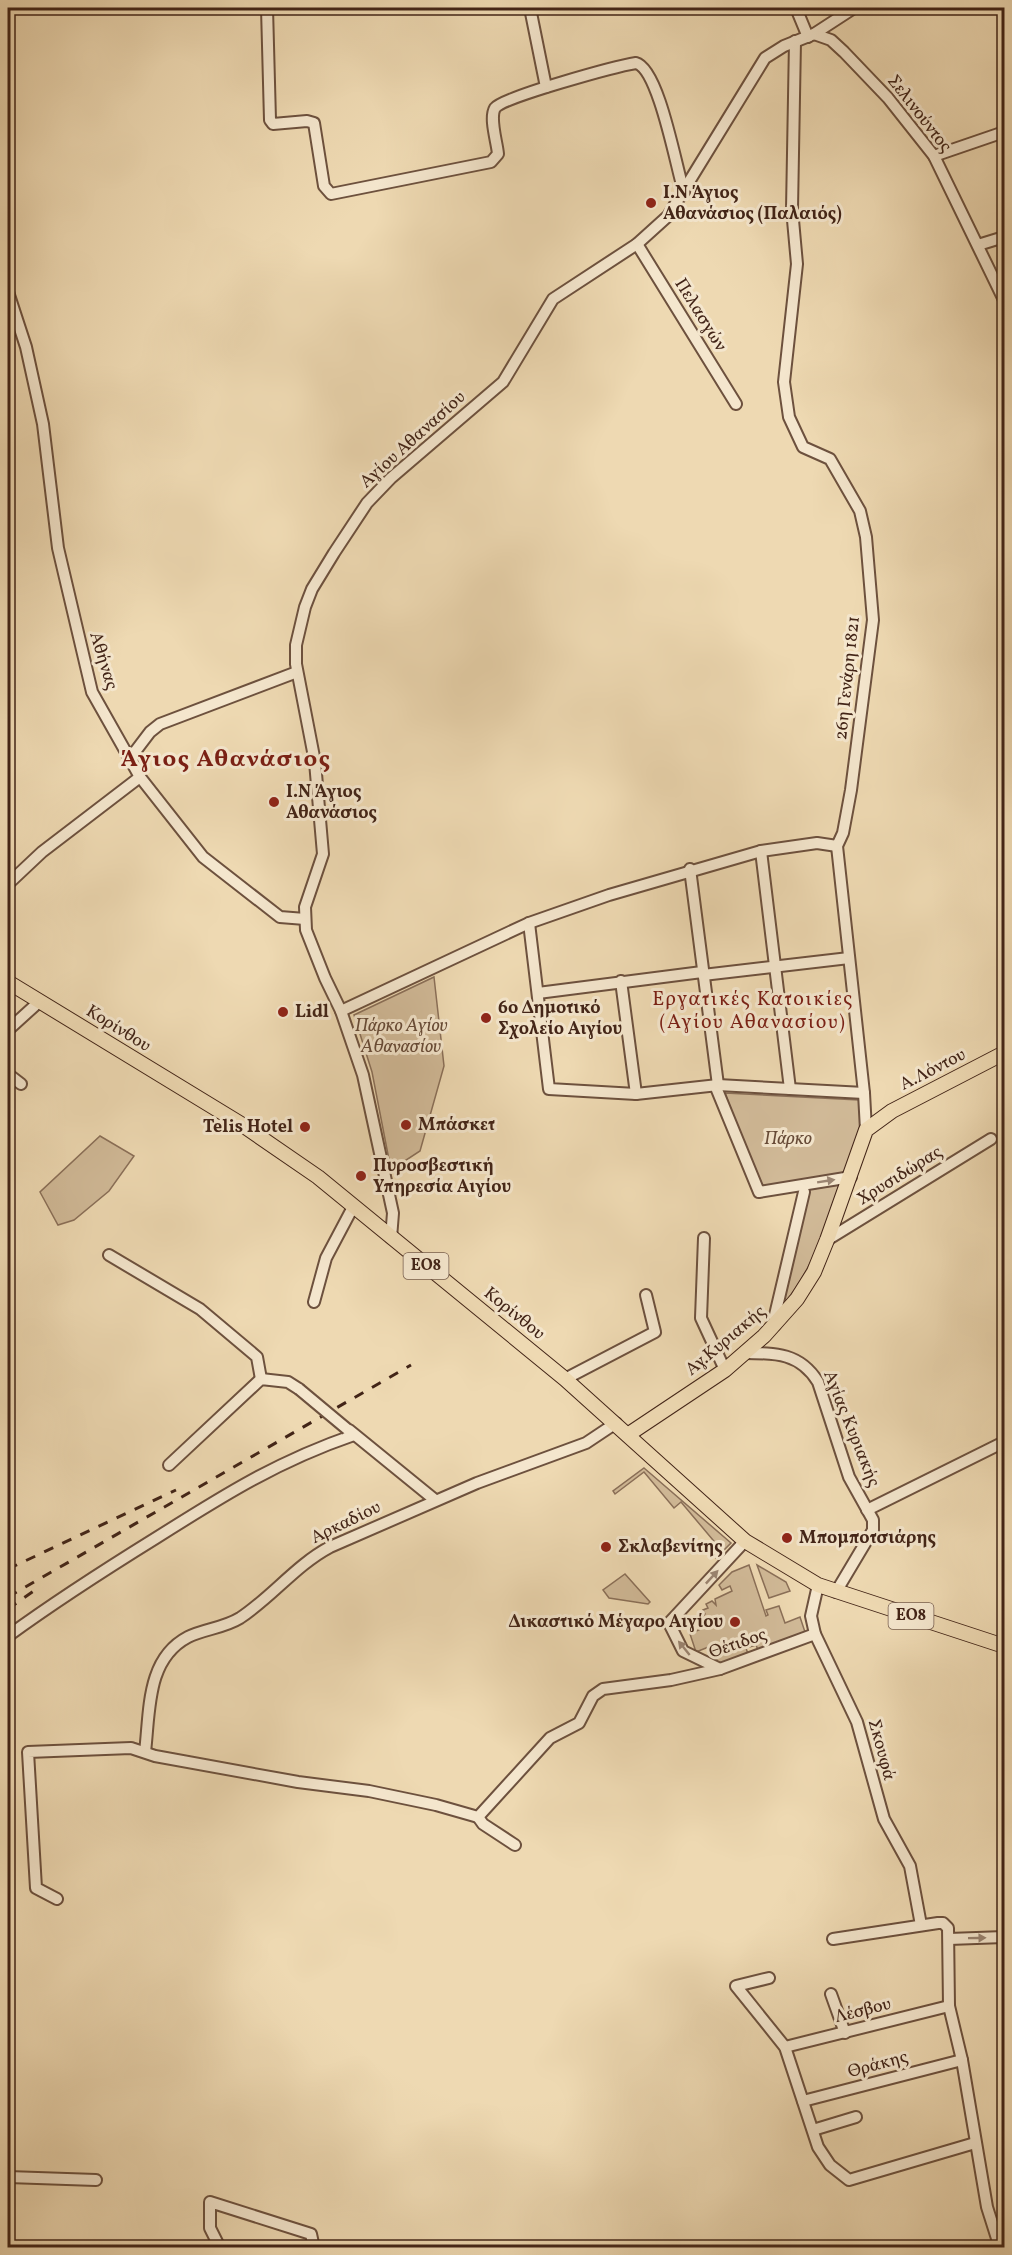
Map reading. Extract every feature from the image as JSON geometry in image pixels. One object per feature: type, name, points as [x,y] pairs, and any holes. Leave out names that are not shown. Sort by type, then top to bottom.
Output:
[{"type":"main road","name":"Κορίνθου","points":[[8,982],[267,1141],[353,1207],[565,1379],[629,1434],[745,1541],[818,1585],[1005,1646]]},
{"type":"main road","name":"Α.Λόντου","points":[[866,1130],[892,1111],[1005,1053]]},
{"type":"main road","name":"Αγ.Κυριακής","points":[[629,1434],[724,1370],[775,1325],[809,1281],[852,1177],[866,1130]]},
{"type":"street","points":[[267,8],[270,120],[273,124],[307,121],[314,123],[324,186],[331,194],[491,162],[498,154],[494,114],[496,107],[546,87],[633,63],[642,65],[660,99],[684,192]]},
{"type":"street","points":[[530,8],[546,87]]},
{"type":"street","points":[[796,8],[811,35]]},
{"type":"street","name":"Αγίου Αθανασίου","points":[[391,1238],[393,1214],[363,1074],[341,1011],[308,940],[305,919],[308,895],[322,864],[323,854],[315,762],[295,653],[298,632],[312,589],[367,503],[391,478],[503,382],[553,299],[637,244],[657,227],[684,192],[757,67],[772,52],[811,35],[854,8]]},
{"type":"street","name":"Σελινούντος","points":[[811,35],[831,40],[844,52],[888,98],[934,156],[1005,300]]},
{"type":"street","name":"26η Γενάρη 1821","points":[[795,41],[792,209],[797,264],[784,382],[789,417],[803,447],[830,459],[860,512],[866,537],[873,620],[852,780],[843,833],[837,846],[866,1130]]},
{"type":"street","points":[[934,156],[1005,132]]},
{"type":"street","points":[[978,245],[1005,237]]},
{"type":"street","name":"Πελασγών","points":[[637,244],[736,404]]},
{"type":"street","name":"Αθήνας","points":[[8,292],[26,347],[43,424],[51,500],[71,606],[92,692],[131,757],[140,777],[203,857],[280,917],[305,919]]},
{"type":"street","points":[[131,757],[150,732],[160,724],[297,672]]},
{"type":"street","points":[[8,884],[42,852],[140,777]]},
{"type":"street","points":[[341,1011],[529,923],[690,869],[761,851],[817,843],[837,846]]},
{"type":"street","points":[[761,851],[790,1089]]},
{"type":"street","points":[[690,869],[717,1085],[759,1192],[852,1177]]},
{"type":"street","points":[[529,923],[549,1089],[636,1094],[717,1085],[864,1094]]},
{"type":"street","points":[[538,993],[621,981],[849,958]]},
{"type":"street","points":[[621,981],[636,1094]]},
{"type":"street","points":[[8,1030],[40,1001]]},
{"type":"street","points":[[8,1074],[21,1084]]},
{"type":"street","name":"Χρυσιδώρας","points":[[827,1240],[991,1139]]},
{"type":"street","points":[[775,1325],[775,1315],[804,1192]]},
{"type":"street","points":[[314,1302],[326,1258],[353,1207]]},
{"type":"street","points":[[704,1238],[701,1318],[724,1370]]},
{"type":"street","points":[[109,1255],[200,1309],[257,1356],[261,1378]]},
{"type":"street","points":[[565,1379],[655,1332],[646,1295]]},
{"type":"street","name":"Αγίας Κυριακής","points":[[745,1353],[787,1356],[805,1365],[812,1373],[818,1382],[849,1477],[873,1520],[873,1530],[836,1592]]},
{"type":"street","points":[[261,1378],[288,1382],[298,1389],[435,1500]]},
{"type":"street","points":[[169,1465],[261,1378]]},
{"type":"street","name":"Αρκαδίου","points":[[145,1752],[153,1678],[165,1656],[176,1645],[199,1632],[239,1618],[315,1555],[435,1500],[586,1443],[616,1423]]},
{"type":"street","points":[[8,1636],[92,1576],[222,1496],[287,1460],[350,1432]]},
{"type":"street","points":[[867,1510],[1005,1442]]},
{"type":"street","points":[[720,1669],[709,1666],[683,1651],[669,1623],[745,1541]]},
{"type":"street","name":"Σκουφά","points":[[818,1585],[811,1616],[815,1634],[859,1727],[884,1819],[910,1866],[921,1925]]},
{"type":"street","name":"Θέτιδος","points":[[478,1817],[550,1738],[579,1723],[597,1692],[603,1689],[670,1680],[720,1669],[815,1634]]},
{"type":"street","points":[[57,1899],[36,1888],[28,1752],[131,1748],[298,1782],[369,1791],[436,1805],[478,1817],[483,1824],[515,1845]]},
{"type":"street","points":[[833,1939],[921,1925],[943,1923],[948,1928],[949,2006],[962,2060],[987,2207],[1000,2247]]},
{"type":"street","points":[[949,1939],[1005,1937]]},
{"type":"street","points":[[769,1977],[736,1986],[785,2047],[818,2147],[830,2165],[849,2180],[975,2143]]},
{"type":"street","points":[[831,1994],[845,2032]]},
{"type":"street","name":"Λέσβου","points":[[785,2047],[949,2006]]},
{"type":"street","name":"Θράκης","points":[[803,2101],[962,2060]]},
{"type":"street","points":[[813,2130],[856,2117]]},
{"type":"street","points":[[8,2177],[96,2180]]},
{"type":"street","points":[[220,2247],[210,2228],[210,2202],[312,2234],[315,2247]]},
{"type":"green space","name":"Πάρκο Αγίου Αθανασίου","points":[[434,977],[444,1066],[420,1151],[391,1170],[372,1072],[354,1015]]},
{"type":"green space","name":"Πάρκο","points":[[725,1093],[859,1100],[861,1127],[847,1173],[760,1187]]},
{"type":"green space","points":[[100,1136],[134,1156],[109,1191],[74,1220],[58,1225],[40,1192]]},
{"type":"green space","points":[[842,1184],[810,1264],[782,1306],[807,1190]]},
{"type":"green space","points":[[644,1468],[731,1543],[716,1558],[712,1552],[718,1546],[681,1502],[674,1508],[644,1472],[615,1494],[613,1491]]},
{"type":"green space","name":"Δικαστικό Μέγαρο Αιγίου","points":[[749,1565],[766,1616],[768,1615],[766,1610],[779,1606],[785,1623],[800,1617],[805,1632],[758,1650],[756,1645],[746,1648],[748,1654],[719,1665],[711,1646],[696,1652],[690,1634],[705,1627],[701,1619],[705,1614],[703,1610],[708,1608],[706,1604],[712,1601],[716,1605],[715,1599],[732,1591],[730,1586],[722,1590],[719,1585],[732,1572]]},
{"type":"green space","points":[[757,1565],[786,1582],[790,1591],[769,1598]]},
{"type":"green space","points":[[625,1574],[650,1602],[648,1604],[609,1598],[603,1590]]},
{"type":"railway","points":[[8,1597],[411,1365]]},
{"type":"railway","points":[[8,1569],[176,1490]]},
{"type":"railway","points":[[8,1609],[38,1588]]},
{"type":"place","name":"Ι.Ν Άγιος Αθανάσιος (Παλαιός)","points":[[651,203]]},
{"type":"place","name":"Ι.Ν Άγιος Αθανάσιος","points":[[274,802]]},
{"type":"place","name":"Lidl","points":[[283,1012]]},
{"type":"place","name":"6ο Δημοτικό Σχολείο Αιγίου","points":[[486,1018]]},
{"type":"place","name":"Μπάσκετ","points":[[406,1125]]},
{"type":"place","name":"Telis Hotel","points":[[305,1127]]},
{"type":"place","name":"Πυροσβεστική Υπηρεσία Αιγίου","points":[[361,1176]]},
{"type":"place","name":"Μπομποτσιάρης","points":[[787,1538]]},
{"type":"place","name":"Σκλαβενίτης","points":[[606,1547]]},
{"type":"place","name":"Δικαστικό Μέγαρο Αιγίου","points":[[735,1622]]},
{"type":"district","name":"Άγιος Αθανάσιος","points":[[226,760]]},
{"type":"district","name":"Εργατικές Κατοικίες (Αγίου Αθανασίου)","points":[[753,1012]]}]
